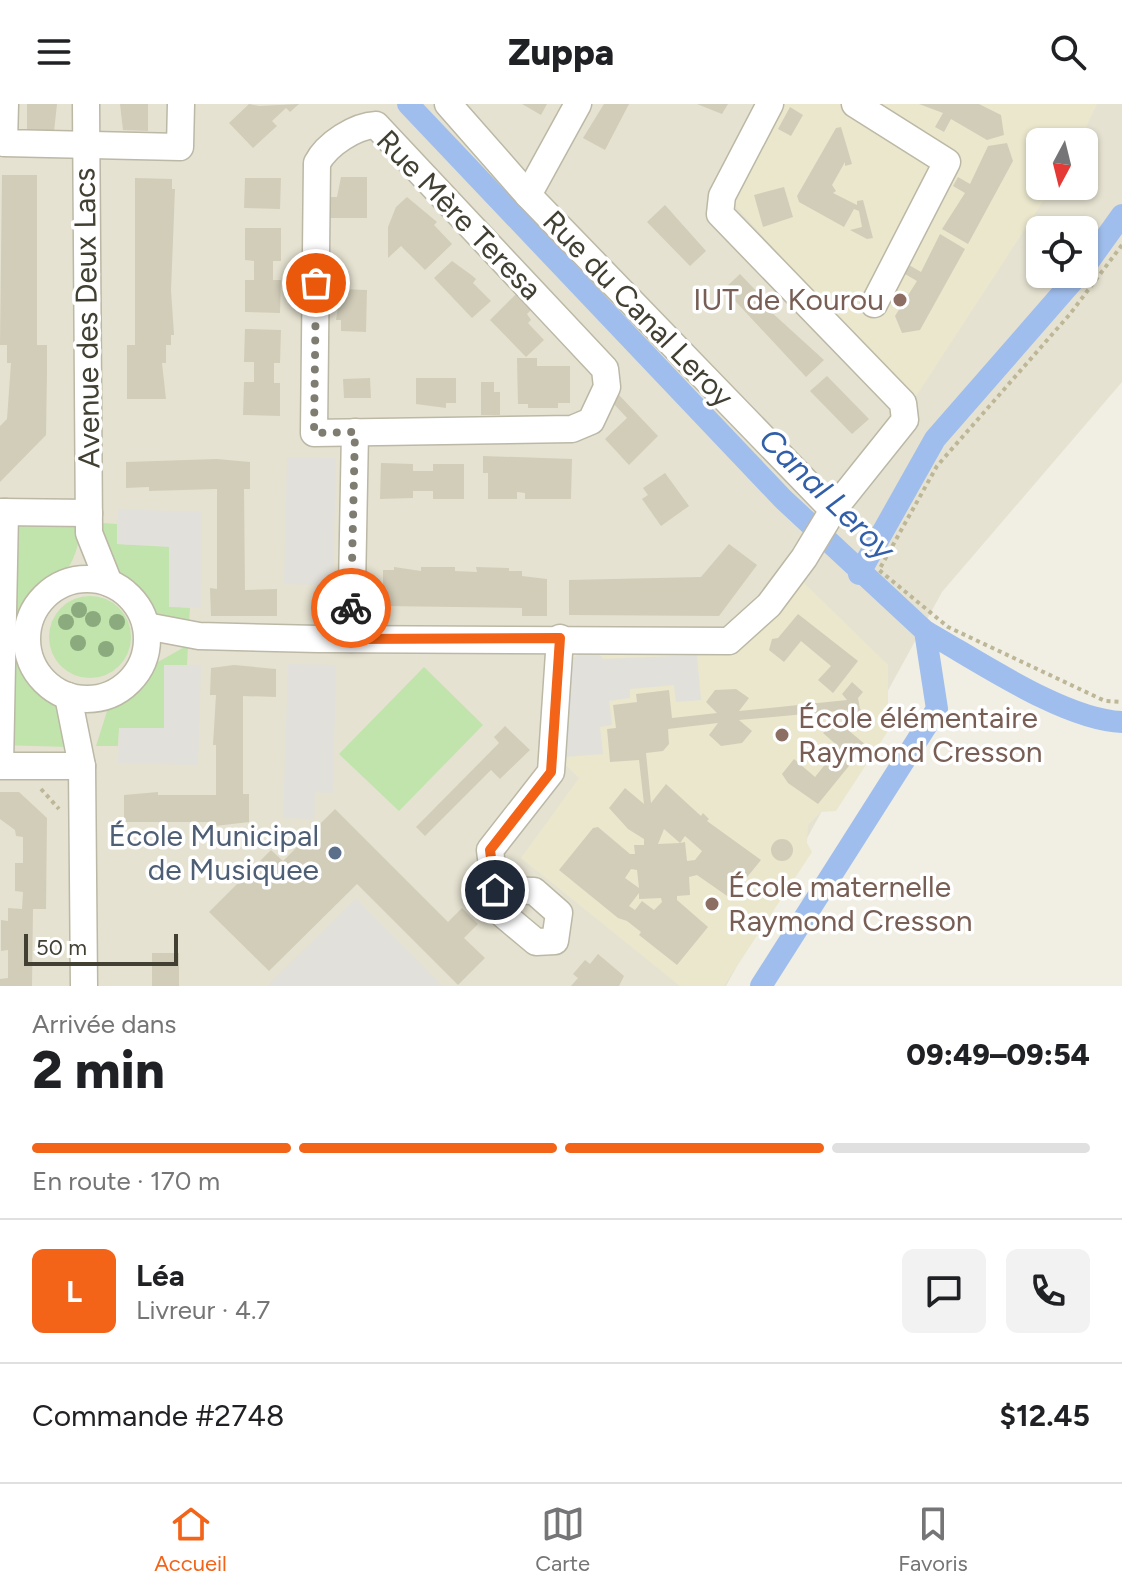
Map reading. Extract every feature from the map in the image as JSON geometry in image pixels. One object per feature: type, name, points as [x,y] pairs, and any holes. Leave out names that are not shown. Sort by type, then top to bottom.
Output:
[{"type":"street","points":[[5,104],[4,143],[180,147],[181,104]]},
{"type":"street","name":"Avenue des Deux Lacs","points":[[86,104],[89,523],[109,583]]},
{"type":"street","name":"Rue du Canal Leroy","points":[[448,104],[528,195],[833,510]]},
{"type":"street","points":[[528,195],[578,104]]},
{"type":"street","points":[[146,626],[199,636],[729,641],[769,605],[804,558],[833,510],[905,420],[903,403],[720,214],[722,196],[770,104]]},
{"type":"street","points":[[855,104],[947,162],[874,304]]},
{"type":"street","name":"Rue Mère Teresa","points":[[376,125],[605,369],[607,387],[591,421],[572,429],[355,432],[314,433],[317,163],[323,152],[362,126],[376,125]]},
{"type":"street","points":[[351,639],[355,432]]},
{"type":"street","points":[[82,766],[0,766],[2,512],[89,523]]},
{"type":"street","name":"Avenue des Deux Lacs","points":[[68,582],[89,523]]},
{"type":"street","points":[[89,579],[109,583],[126,593],[139,608],[146,626],[144,657],[127,683],[99,698],[68,696],[51,688],[29,658],[26,639],[29,620],[38,603],[68,582],[89,579]]},
{"type":"street","points":[[144,657],[199,636]]},
{"type":"street","points":[[495,890],[490,850],[551,772],[560,638]]},
{"type":"street","points":[[68,696],[82,766],[84,986]]},
{"type":"street","points":[[82,766],[99,698]]},
{"type":"path","points":[[1122,245],[1070,314],[937,466],[879,570],[948,627],[1105,701],[1122,702]]},
{"type":"path","points":[[35,782],[62,812]]},
{"type":"shaded area","points":[[0,104],[1122,104],[1122,382],[942,592],[726,986],[0,986]]},
{"type":"shaded area","name":"IUT de Kourou","points":[[778,104],[1097,104],[1086,128],[1026,128],[1026,200],[1044,200],[1033,216],[1026,216],[1026,227],[913,401],[730,200]]},
{"type":"shaded area","points":[[287,457],[336,458],[333,585],[284,584]]},
{"type":"shaded area","points":[[118,509],[202,512],[201,608],[169,607],[169,547],[117,544]]},
{"type":"shaded area","points":[[795,574],[888,665],[888,731],[836,811],[821,812],[808,825],[807,843],[812,852],[724,986],[680,986],[521,858],[579,778],[559,759],[559,664],[580,645],[737,649]]},
{"type":"shaded area","points":[[594,649],[603,659],[697,655],[701,700],[676,702],[674,685],[630,689],[630,698],[609,701],[612,725],[600,727],[603,754],[565,757],[564,666],[582,651]]},
{"type":"shaded area","points":[[288,664],[336,665],[333,793],[315,792],[314,819],[283,818]]},
{"type":"shaded area","points":[[164,665],[201,665],[198,765],[118,763],[119,728],[164,728]]},
{"type":"shaded area","points":[[356,899],[442,986],[267,986]]},
{"type":"green space","points":[[0,520],[81,522],[71,563],[60,577],[33,595],[23,614],[20,636],[22,658],[31,677],[61,699],[69,747],[0,745]]},
{"type":"green space","points":[[102,523],[117,524],[117,544],[169,546],[169,606],[190,608],[189,622],[154,618],[139,592],[107,557]]},
{"type":"green space","points":[[90,596],[106,600],[119,608],[127,621],[131,637],[127,653],[119,666],[106,674],[90,678],[74,674],[61,666],[53,653],[49,637],[53,621],[61,608],[74,600]]},
{"type":"green space","points":[[188,645],[187,665],[164,665],[164,729],[119,728],[118,746],[96,746],[110,702],[139,686],[151,666]]},
{"type":"green space","points":[[424,667],[483,725],[399,811],[339,754]]},
{"type":"building","points":[[27,104],[57,104],[54,132],[27,133]]},
{"type":"building","points":[[120,104],[148,104],[148,131],[123,130]]},
{"type":"building","points":[[249,104],[299,104],[290,112],[286,108],[272,121],[277,126],[253,148],[229,123]]},
{"type":"building","points":[[522,104],[547,104],[541,115]]},
{"type":"building","points":[[604,104],[629,104],[605,150],[583,138]]},
{"type":"building","points":[[697,104],[728,104],[722,114]]},
{"type":"building","points":[[919,104],[979,104],[1001,115],[1004,135],[987,140],[951,119],[944,132],[935,127],[943,113]]},
{"type":"building","points":[[790,107],[803,115],[791,136],[778,129]]},
{"type":"building","points":[[841,127],[852,164],[845,166],[845,162],[832,185],[836,191],[833,193],[857,205],[857,201],[863,200],[873,238],[867,239],[850,230],[862,227],[859,211],[854,209],[844,227],[799,202],[797,196],[836,128]]},
{"type":"building","points":[[1007,143],[1013,161],[968,244],[942,229],[965,193],[953,186],[958,177],[970,184],[988,146]]},
{"type":"building","points":[[2,175],[37,175],[37,345],[47,345],[47,373],[46,435],[0,482],[0,426],[7,419],[11,363],[7,363],[7,345],[0,345]]},
{"type":"building","points":[[341,177],[367,177],[367,218],[328,218],[327,197],[337,197]]},
{"type":"building","points":[[135,178],[172,179],[172,189],[175,189],[171,290],[174,335],[171,335],[171,345],[166,345],[166,363],[162,363],[166,399],[127,399],[127,345],[135,345]]},
{"type":"building","points":[[245,178],[281,178],[280,209],[244,208]]},
{"type":"building","points":[[784,187],[793,217],[763,227],[754,195]]},
{"type":"building","points":[[407,197],[437,222],[434,225],[452,244],[425,270],[401,246],[388,258],[388,227],[396,207]]},
{"type":"building","points":[[665,205],[706,251],[690,266],[647,222]]},
{"type":"building","points":[[245,228],[281,228],[281,261],[273,261],[273,280],[281,280],[280,313],[245,312],[245,280],[254,280],[254,261],[245,260]]},
{"type":"building","points":[[940,234],[965,249],[920,330],[902,333],[895,316],[917,281],[905,274],[909,265],[921,272]]},
{"type":"building","points":[[452,261],[476,279],[473,283],[491,301],[472,318],[434,278]]},
{"type":"building","points":[[740,274],[767,302],[769,310],[824,360],[806,377],[724,289]]},
{"type":"building","points":[[341,289],[367,290],[366,332],[341,331],[341,320],[336,320]]},
{"type":"building","points":[[517,293],[533,308],[527,314],[531,320],[528,323],[544,340],[526,357],[490,320]]},
{"type":"building","points":[[245,329],[281,330],[280,363],[274,363],[274,383],[280,383],[280,416],[243,415],[244,382],[254,382],[254,362],[244,362]]},
{"type":"building","points":[[517,358],[537,358],[537,366],[570,366],[570,403],[558,403],[558,408],[528,408],[528,404],[518,404]]},
{"type":"building","points":[[827,376],[869,419],[852,434],[810,391]]},
{"type":"building","points":[[370,378],[371,398],[344,398],[343,379]]},
{"type":"building","points":[[416,378],[456,378],[456,403],[446,403],[446,408],[416,404]]},
{"type":"building","points":[[481,382],[494,382],[494,392],[500,392],[500,415],[481,415]]},
{"type":"building","points":[[619,395],[658,436],[629,465],[605,439],[627,418],[612,402]]},
{"type":"building","points":[[483,456],[572,459],[571,499],[525,499],[525,493],[517,492],[517,499],[488,499],[488,473],[483,473]]},
{"type":"building","points":[[217,459],[250,462],[250,489],[244,489],[245,590],[277,589],[277,616],[211,616],[210,588],[217,589],[217,489],[149,491],[149,487],[126,488],[126,462]]},
{"type":"building","points":[[381,463],[413,464],[413,471],[433,471],[433,464],[464,464],[464,499],[433,499],[433,491],[413,491],[413,498],[380,499]]},
{"type":"building","points":[[665,473],[689,506],[661,526],[642,499],[648,495],[643,488]]},
{"type":"building","points":[[729,544],[757,565],[719,616],[569,615],[569,580],[701,577]]},
{"type":"building","points":[[394,567],[421,571],[421,567],[455,567],[455,571],[477,572],[476,567],[509,568],[509,571],[522,571],[522,576],[547,579],[547,616],[522,616],[522,608],[383,606],[383,570],[394,570]]},
{"type":"building","points":[[324,595],[325,609],[314,609],[314,596]]},
{"type":"building","points":[[798,614],[858,661],[833,693],[818,680],[831,666],[801,641],[784,662],[769,650],[772,639],[778,638]]},
{"type":"building","points":[[234,665],[276,669],[276,697],[243,696],[243,794],[249,794],[249,822],[215,826],[216,822],[124,822],[124,795],[158,792],[158,795],[216,795],[216,745],[213,745],[216,695],[210,695],[211,668]]},
{"type":"building","points":[[852,682],[863,692],[858,698],[860,709],[866,714],[856,726],[844,715],[848,710],[739,720],[752,731],[742,743],[721,746],[709,735],[718,723],[668,729],[669,744],[663,751],[646,753],[651,803],[666,784],[701,816],[703,813],[709,819],[707,821],[761,860],[730,898],[697,875],[689,877],[690,895],[677,896],[677,900],[708,927],[677,965],[639,935],[641,932],[618,918],[559,870],[593,828],[598,827],[630,854],[635,854],[634,845],[644,845],[644,839],[628,829],[609,808],[625,788],[644,804],[639,760],[610,762],[607,729],[616,728],[613,705],[637,702],[636,694],[669,690],[672,718],[717,713],[706,702],[715,690],[736,689],[749,698],[739,711],[847,700],[842,694]],"holes":[[[664,829],[680,843],[658,844]],[[685,836],[702,851],[695,860],[687,861],[685,842],[680,843]],[[631,869],[637,870],[639,888],[625,878]],[[639,893],[639,899],[661,898],[662,902],[654,910],[642,901],[635,910],[629,906]]]},
{"type":"building","points":[[836,720],[866,745],[818,804],[788,783],[782,774],[794,759],[815,777],[839,747],[823,733]]},
{"type":"building","points":[[505,726],[530,750],[500,779],[491,770],[425,836],[416,827],[499,743],[494,737]]},
{"type":"building","points":[[0,792],[19,792],[47,818],[46,909],[33,909],[32,986],[0,986],[0,979],[8,978],[8,950],[1,951],[1,920],[8,921],[8,908],[22,909],[23,892],[15,891],[15,863],[23,863],[23,837],[16,836],[15,830],[0,819]]},
{"type":"building","points":[[335,809],[448,922],[462,908],[478,924],[464,938],[485,958],[458,985],[357,884],[269,971],[209,912],[271,850],[283,861]]},
{"type":"building","points":[[782,839],[790,842],[793,850],[790,858],[782,861],[774,858],[771,850],[774,842]]},
{"type":"building","points":[[152,953],[179,953],[179,986],[152,986]]},
{"type":"building","points":[[598,954],[624,976],[619,986],[571,986],[578,978],[573,974],[585,960],[590,964]]},
{"type":"waterway","name":"Canal Leroy","points":[[408,104],[783,499],[925,631],[937,709],[761,986]]},
{"type":"waterway","points":[[1098,248],[1122,215]]},
{"type":"waterway","points":[[859,574],[935,439],[1067,288]]},
{"type":"waterway","points":[[925,631],[1048,700],[1099,719],[1122,722]]},
{"type":"way so far","points":[[316,283],[314,433],[355,432],[351,608]]},
{"type":"place","name":"IUT de Kourou","points":[[900,300]]},
{"type":"place","name":"École élémentaire Raymond Cresson","points":[[782,735]]},
{"type":"place","name":"École Municipal de Musiquee","points":[[335,853]]},
{"type":"place","name":"École maternelle Raymond Cresson","points":[[712,904]]},
{"type":"route","points":[[351,608],[351,639],[560,638],[551,772],[490,850],[495,890]]}]
